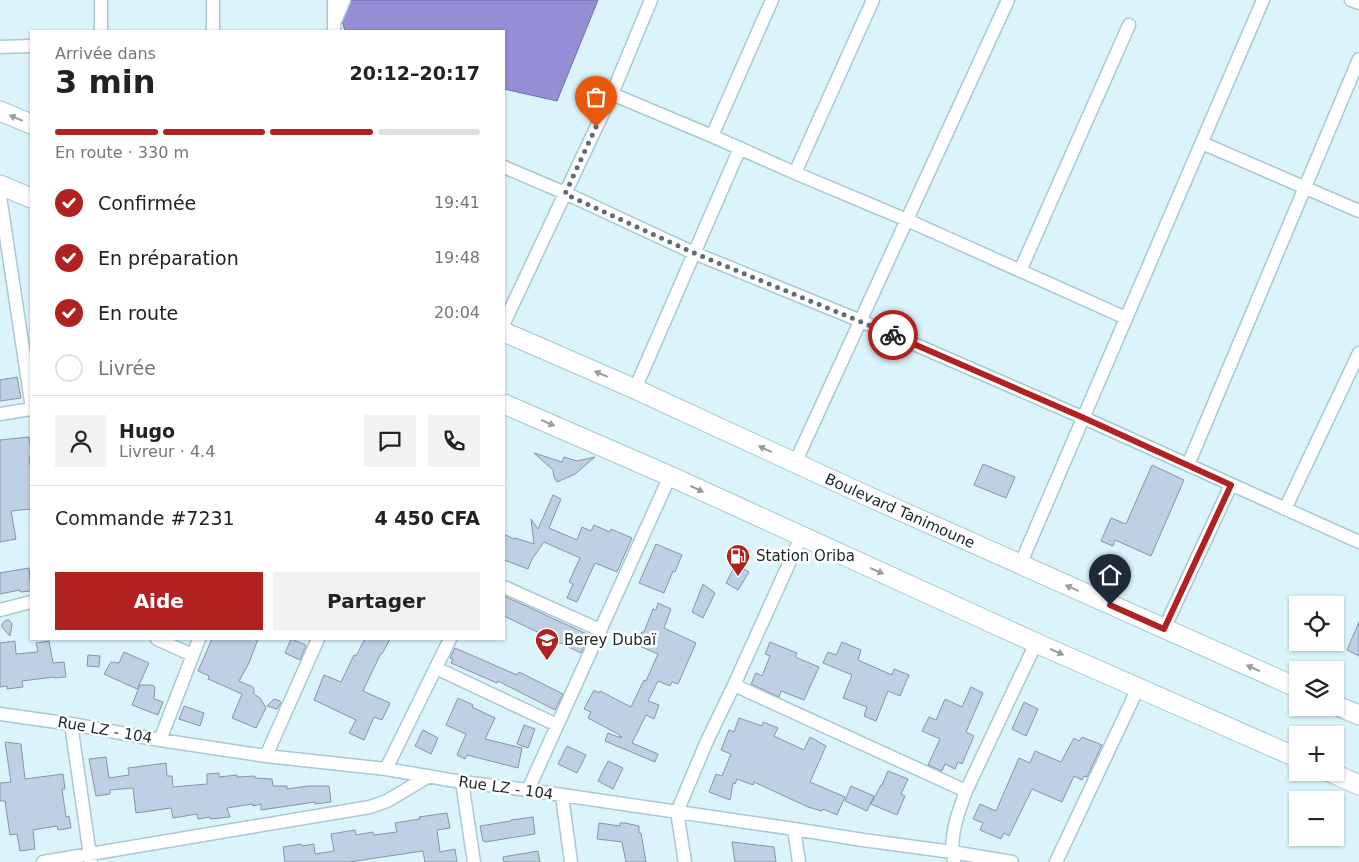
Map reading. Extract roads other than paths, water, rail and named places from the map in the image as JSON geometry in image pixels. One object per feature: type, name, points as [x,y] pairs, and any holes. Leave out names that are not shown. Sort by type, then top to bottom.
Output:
[{"type":"main road","points":[[0,111],[30,124]]},
{"type":"main road","points":[[0,184],[30,198]]},
{"type":"main road","name":"Boulevard Tanimoune","points":[[505,332],[636,389],[1020,565],[1289,684]]},
{"type":"main road","points":[[505,404],[670,476],[1036,643],[1289,754]]},
{"type":"main road","points":[[1344,709],[1359,716]]},
{"type":"main road","points":[[1344,778],[1359,785]]},
{"type":"street","points":[[101,0],[101,30]]},
{"type":"street","points":[[213,0],[213,30]]},
{"type":"street","points":[[334,0],[334,27]]},
{"type":"street","points":[[334,27],[344,0]]},
{"type":"street","points":[[505,321],[612,94],[651,0]]},
{"type":"street","points":[[712,136],[772,0]]},
{"type":"street","points":[[795,173],[873,0]]},
{"type":"street","points":[[795,463],[1008,0]]},
{"type":"street","points":[[1020,565],[1263,0]]},
{"type":"street","points":[[1351,0],[1359,3]]},
{"type":"street","points":[[1020,271],[1129,24]]},
{"type":"street","points":[[0,47],[30,46]]},
{"type":"street","points":[[1188,465],[1359,59]]},
{"type":"street","points":[[612,94],[907,220],[1126,318]]},
{"type":"street","points":[[1202,143],[1359,211]]},
{"type":"street","points":[[636,389],[740,148]]},
{"type":"street","points":[[505,167],[694,253],[861,321],[1084,418],[1359,542]]},
{"type":"street","points":[[0,196],[30,386]]},
{"type":"street","points":[[1285,509],[1359,353]]},
{"type":"street","points":[[0,414],[30,409]]},
{"type":"street","points":[[528,790],[670,476]]},
{"type":"street","points":[[1164,629],[1231,485]]},
{"type":"street","points":[[685,862],[677,812],[707,741],[801,537]]},
{"type":"street","points":[[505,587],[600,630]]},
{"type":"street","points":[[0,610],[30,602]]},
{"type":"street","points":[[159,640],[192,655]]},
{"type":"street","points":[[160,740],[199,640]]},
{"type":"street","points":[[266,756],[318,640]]},
{"type":"street","points":[[386,769],[450,640]]},
{"type":"street","points":[[953,857],[953,834],[966,791],[1036,643]]},
{"type":"street","points":[[436,668],[557,725]]},
{"type":"street","points":[[734,685],[966,791]]},
{"type":"street","points":[[1056,862],[1138,688]]},
{"type":"street","name":"Rue LZ - 104","points":[[0,714],[266,756],[386,769],[462,782],[794,829],[953,857],[1012,862]]},
{"type":"street","points":[[71,724],[90,858]]},
{"type":"street","points":[[43,862],[90,858],[370,807],[387,801],[429,776]]},
{"type":"street","points":[[462,782],[474,862]]},
{"type":"street","points":[[562,796],[572,862]]},
{"type":"street","points":[[794,829],[799,862]]},
{"type":"place","name":"Station Oriba","points":[[738,577]]},
{"type":"place","name":"Berey Dubaï","points":[[547,661]]}]
